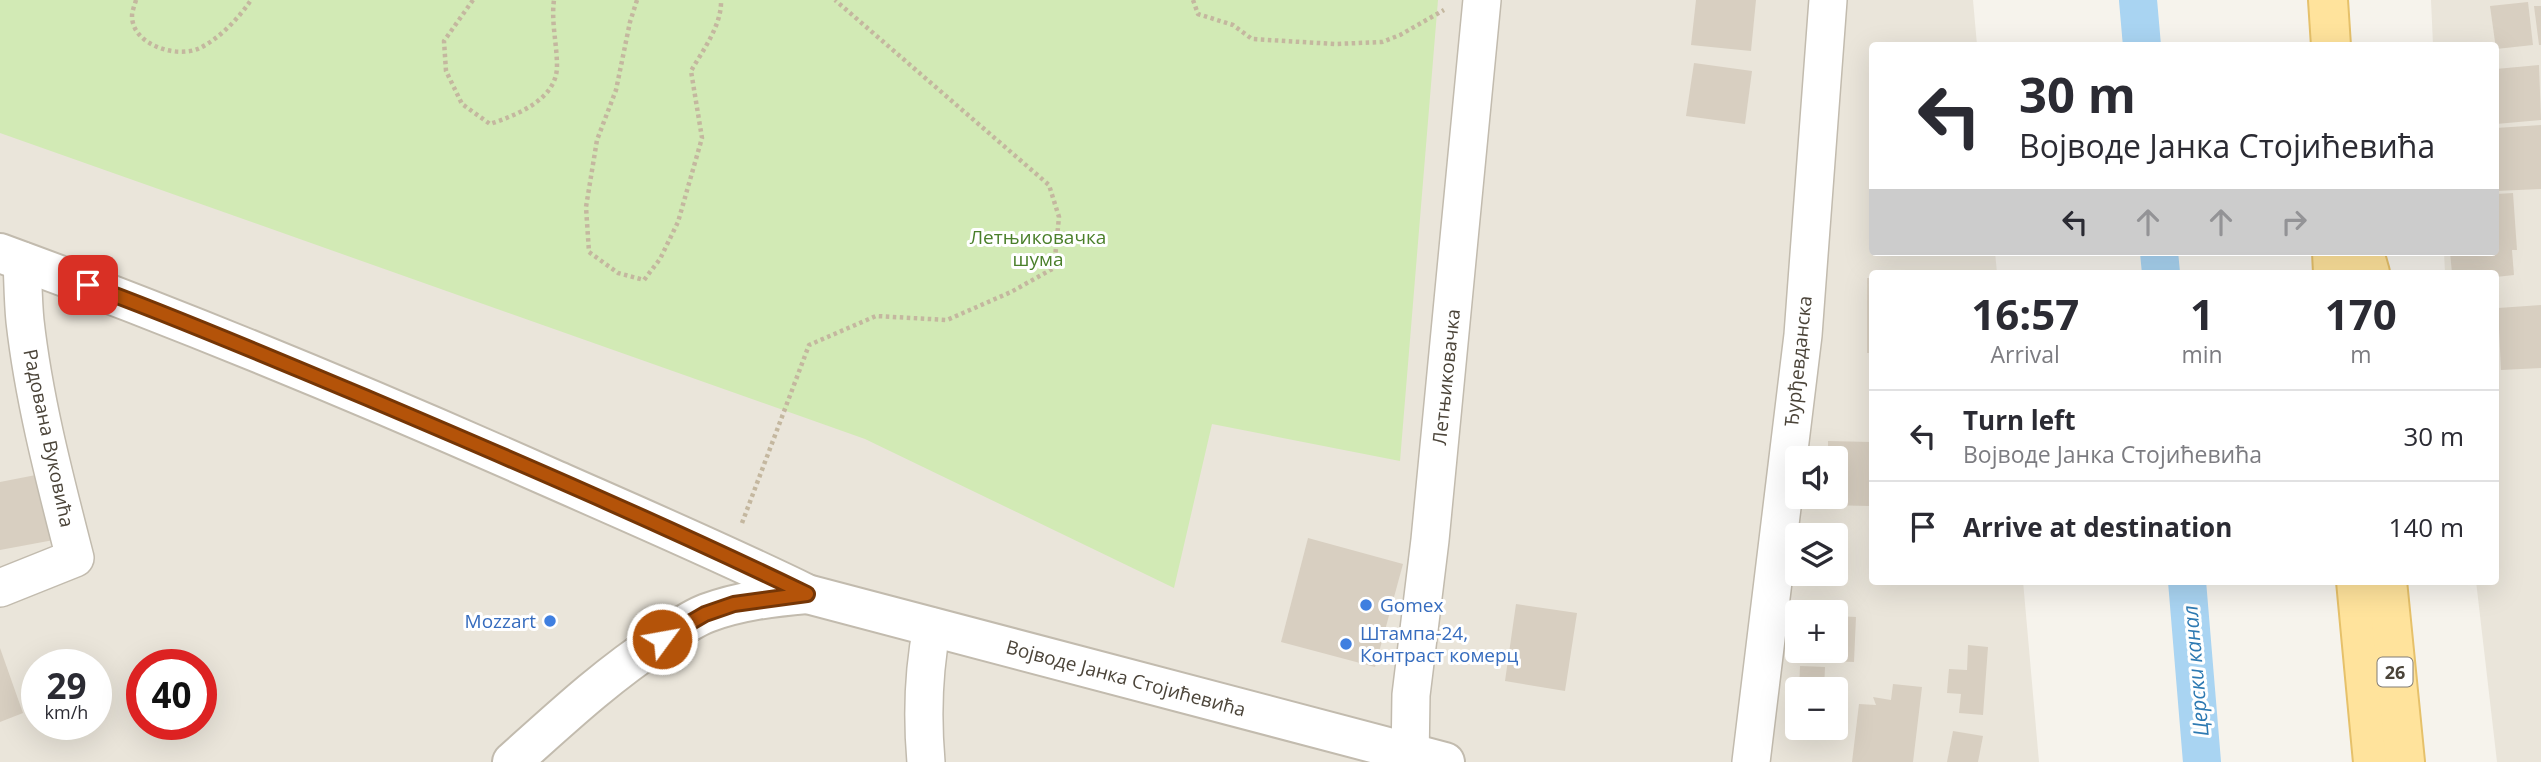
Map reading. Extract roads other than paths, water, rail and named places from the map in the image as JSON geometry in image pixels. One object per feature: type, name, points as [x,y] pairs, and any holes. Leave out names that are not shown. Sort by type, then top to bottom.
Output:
[{"type":"main road","points":[[2328,0],[2331,42]]},
{"type":"main road","name":"26","points":[[2356,585],[2373,762]]},
{"type":"main road","name":"26","points":[[2387,585],[2405,762]]},
{"type":"main road","points":[[2407,585],[2418,733],[2423,762]]},
{"type":"street","name":"Ђурђевданска","points":[[1751,762],[1803,335],[1828,0]]},
{"type":"street","name":"Летњиковачка","points":[[1422,759],[1411,695],[1430,540],[1467,3]]},
{"type":"street","name":"Војводе Јанка Стојићевића","points":[[11,257],[132,301],[394,409],[730,557],[807,594],[1422,759]]},
{"type":"street","name":"Радована Вуковића","points":[[0,587],[75,558],[48,452],[11,257]]},
{"type":"street","name":"Војводе Јанка Стојићевића","points":[[512,762],[596,687],[683,625],[734,604],[807,594]]},
{"type":"street","points":[[926,762],[924,668],[932,627]]},
{"type":"waterway","name":"Церски канал","points":[[2138,0],[2142,42]]},
{"type":"waterway","name":"Церски канал","points":[[2159,256],[2161,270]]},
{"type":"waterway","name":"Церски канал","points":[[2187,585],[2202,762]]},
{"type":"place","name":"Gomex","points":[[1366,605]]},
{"type":"place","name":"Mozzart","points":[[550,621]]},
{"type":"place","name":"Штампа-24, Контраст комерц","points":[[1346,644]]},
{"type":"park label","name":"Летњиковачка шума","points":[[1038,248]]}]
